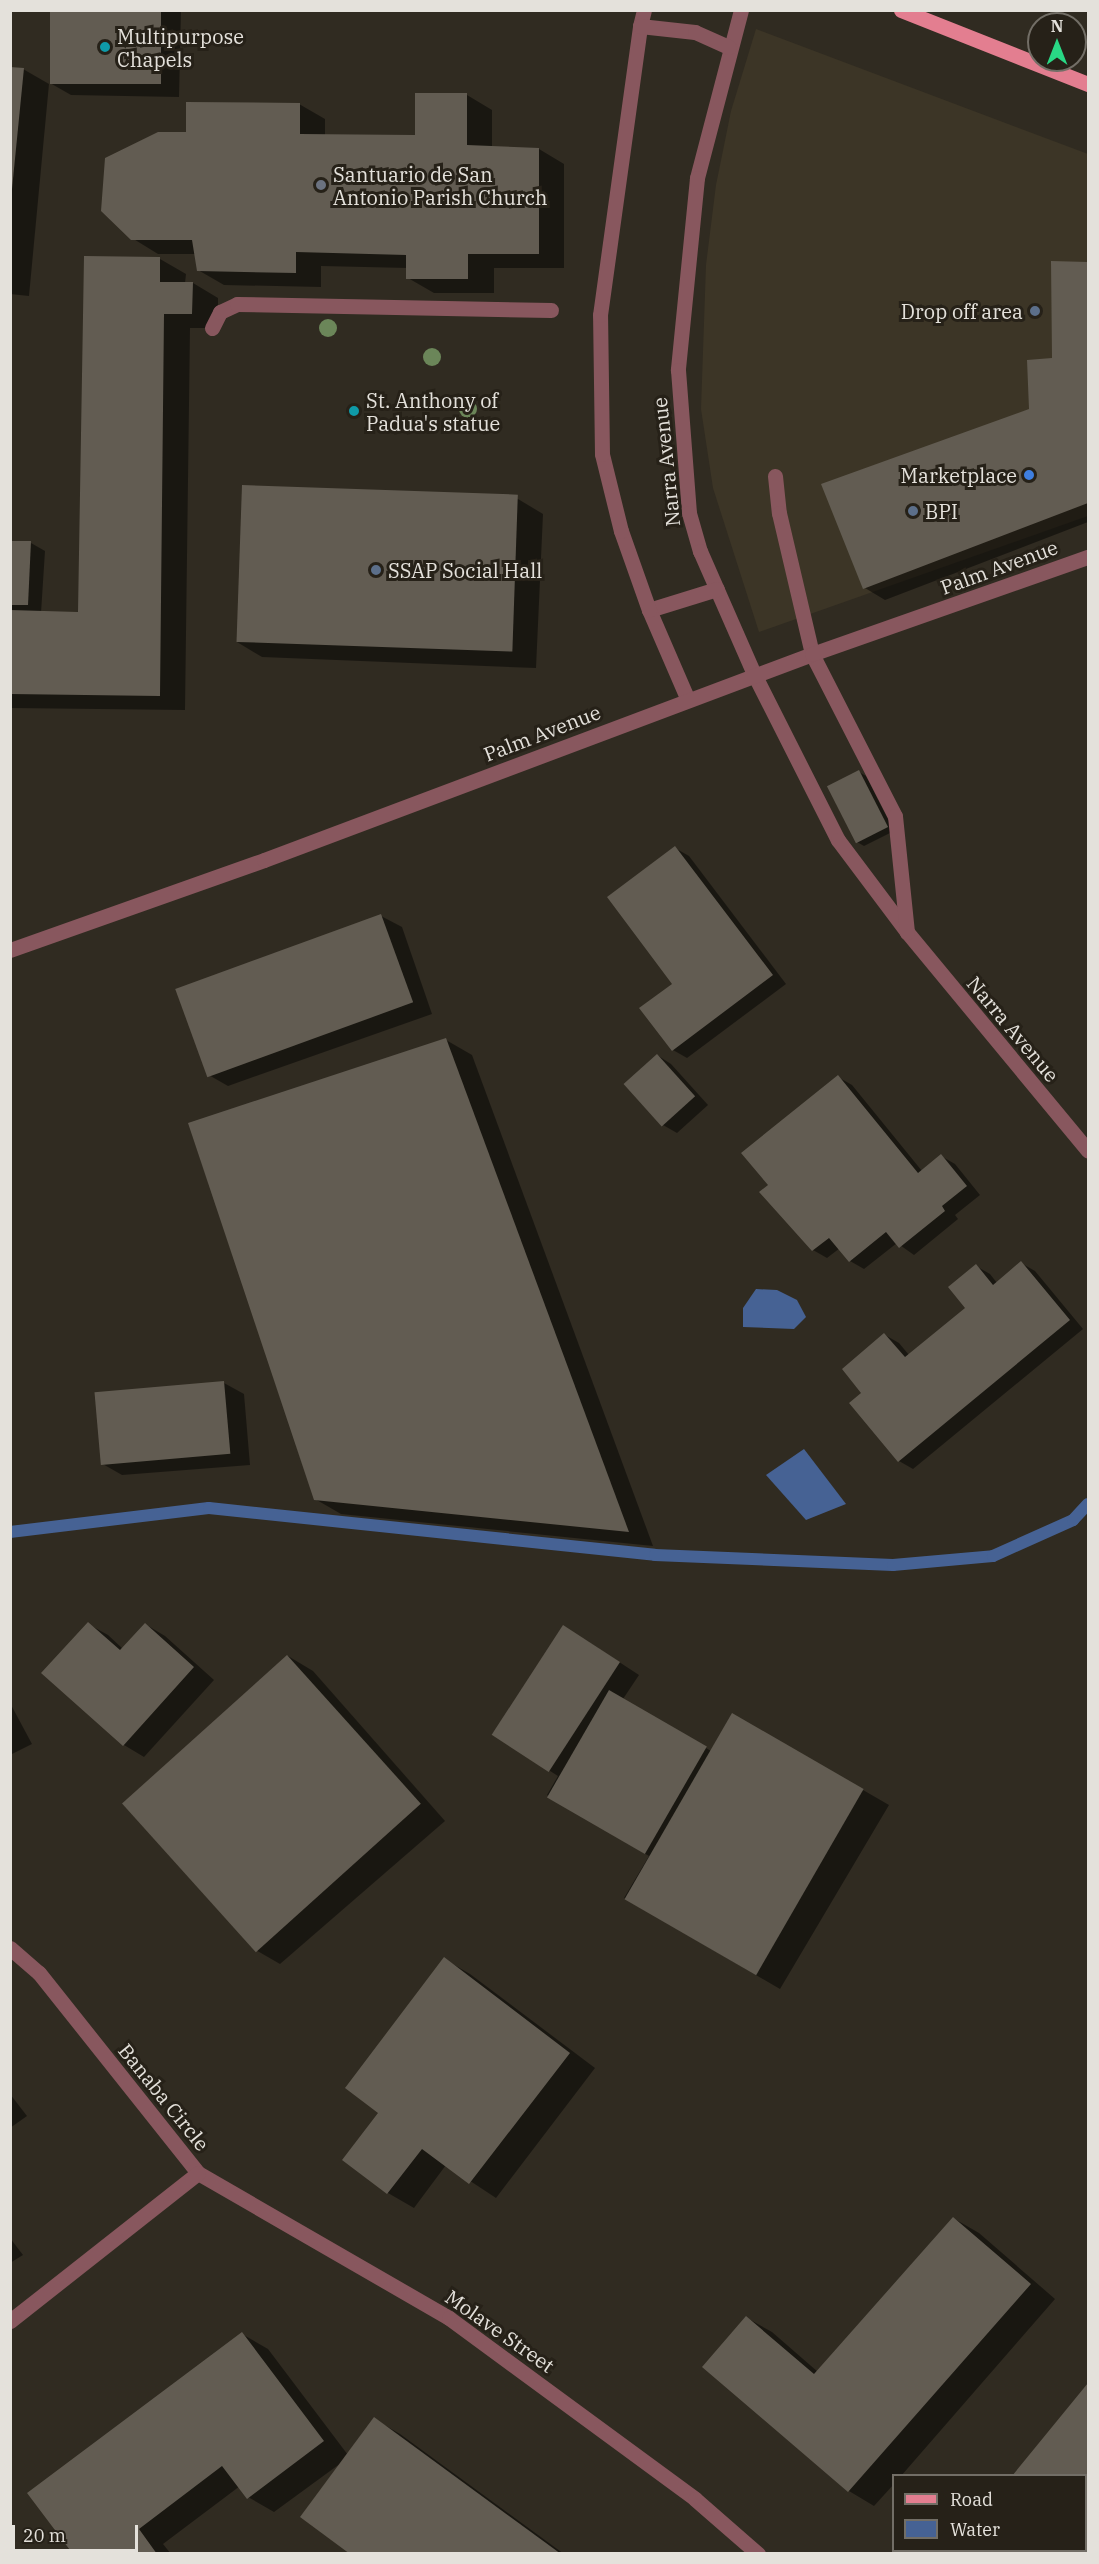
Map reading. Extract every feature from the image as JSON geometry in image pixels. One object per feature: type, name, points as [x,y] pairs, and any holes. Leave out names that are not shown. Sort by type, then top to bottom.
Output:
[{"type":"main road","points":[[901,10],[1089,84]]},
{"type":"street","points":[[644,10],[600,315],[602,454],[621,531],[649,610],[688,700]]},
{"type":"street","name":"Narra Avenue","points":[[741,10],[729,47],[697,178],[678,370],[689,513],[699,551],[755,676],[838,840],[907,932],[1089,1151]]},
{"type":"street","points":[[640,26],[695,32],[729,47]]},
{"type":"street","points":[[212,328],[220,312],[237,304],[551,309]]},
{"type":"street","points":[[775,476],[779,513],[812,654],[895,816],[907,932]]},
{"type":"street","name":"Palm Avenue","points":[[10,951],[274,856],[812,654],[1089,557]]},
{"type":"street","points":[[649,610],[717,590]]},
{"type":"street","name":"Banaba Circle","points":[[10,1948],[39,1973],[198,2173],[10,2321]]},
{"type":"street","name":"Molave Street","points":[[198,2173],[449,2318],[695,2499],[758,2553]]},
{"type":"shaded area","points":[[756,29],[1088,154],[1088,516],[759,632],[713,488],[701,409],[706,265],[716,185],[731,111]]},
{"type":"water","points":[[756,1289],[777,1290],[797,1300],[806,1317],[794,1329],[743,1327],[743,1308]]},
{"type":"water","points":[[804,1449],[846,1504],[806,1520],[766,1475]]},
{"type":"building","name":"Multipurpose Chapels","points":[[50,10],[161,10],[161,84],[50,84]]},
{"type":"building","points":[[10,67],[24,68],[12,189],[10,189]]},
{"type":"building","name":"Santuario de San Antonio Parish Church","points":[[415,93],[467,93],[467,145],[539,148],[539,254],[468,254],[468,279],[406,279],[406,255],[296,252],[296,273],[197,271],[192,240],[131,240],[101,211],[105,158],[158,132],[186,132],[186,102],[300,103],[300,134],[415,135]]},
{"type":"building","points":[[84,256],[160,257],[160,282],[193,282],[192,314],[164,314],[160,696],[10,694],[10,610],[78,612]]},
{"type":"building","points":[[1051,261],[1088,262],[1088,503],[863,589],[821,484],[1029,409],[1027,360],[1052,358]]},
{"type":"building","name":"SSAP Social Hall","points":[[242,485],[518,495],[512,652],[237,642]]},
{"type":"building","points":[[10,541],[31,541],[28,605],[10,605]]},
{"type":"building","points":[[859,770],[888,827],[856,843],[827,786]]},
{"type":"building","points":[[675,846],[773,975],[672,1051],[639,1008],[672,984],[607,897]]},
{"type":"building","points":[[381,914],[413,1002],[207,1077],[175,989]]},
{"type":"building","points":[[446,1038],[629,1532],[314,1500],[188,1123]]},
{"type":"building","points":[[657,1054],[695,1096],[662,1126],[624,1084]]},
{"type":"building","points":[[838,1075],[918,1173],[941,1154],[967,1186],[942,1206],[945,1211],[899,1248],[886,1232],[849,1262],[829,1238],[812,1251],[759,1192],[768,1185],[741,1153]]},
{"type":"building","points":[[1021,1261],[1070,1320],[898,1462],[849,1403],[861,1393],[842,1369],[884,1333],[905,1357],[965,1308],[948,1287],[976,1264],[993,1285]]},
{"type":"building","points":[[224,1381],[230,1454],[101,1465],[94,1392]]},
{"type":"building","points":[[88,1622],[120,1650],[145,1623],[194,1667],[123,1746],[41,1673]]},
{"type":"building","points":[[563,1625],[620,1662],[549,1772],[492,1735]]},
{"type":"building","points":[[287,1655],[421,1804],[256,1952],[122,1804]]},
{"type":"building","points":[[609,1690],[707,1746],[645,1854],[547,1797]]},
{"type":"building","points":[[732,1713],[864,1789],[756,1975],[624,1899]]},
{"type":"building","points":[[444,1957],[570,2053],[469,2184],[422,2149],[387,2194],[342,2160],[378,2113],[345,2088]]},
{"type":"building","points":[[953,2217],[1031,2284],[848,2492],[702,2367],[746,2316],[814,2374]]},
{"type":"building","points":[[242,2332],[324,2441],[247,2499],[222,2466],[139,2529],[157,2554],[73,2554],[27,2493]]},
{"type":"building","points":[[1088,2383],[1087,2512],[1087,2474],[1014,2474]]},
{"type":"building","points":[[374,2417],[561,2554],[350,2554],[300,2517]]},
{"type":"building","points":[[915,2552],[1055,2552],[1055,2554],[915,2554]]},
{"type":"waterway","points":[[10,1532],[209,1508],[655,1555],[893,1565],[993,1556],[1073,1520],[1088,1504]]},
{"type":"place","name":"Multipurpose Chapels","points":[[105,47]]},
{"type":"place","name":"Santuario de San Antonio Parish Church","points":[[321,185]]},
{"type":"place","name":"Drop off area","points":[[1035,311]]},
{"type":"place","name":"St. Anthony of Padua's statue","points":[[354,411]]},
{"type":"place","name":"Marketplace","points":[[1029,475]]},
{"type":"place","name":"BPI","points":[[913,511]]},
{"type":"place","name":"SSAP Social Hall","points":[[376,570]]}]
